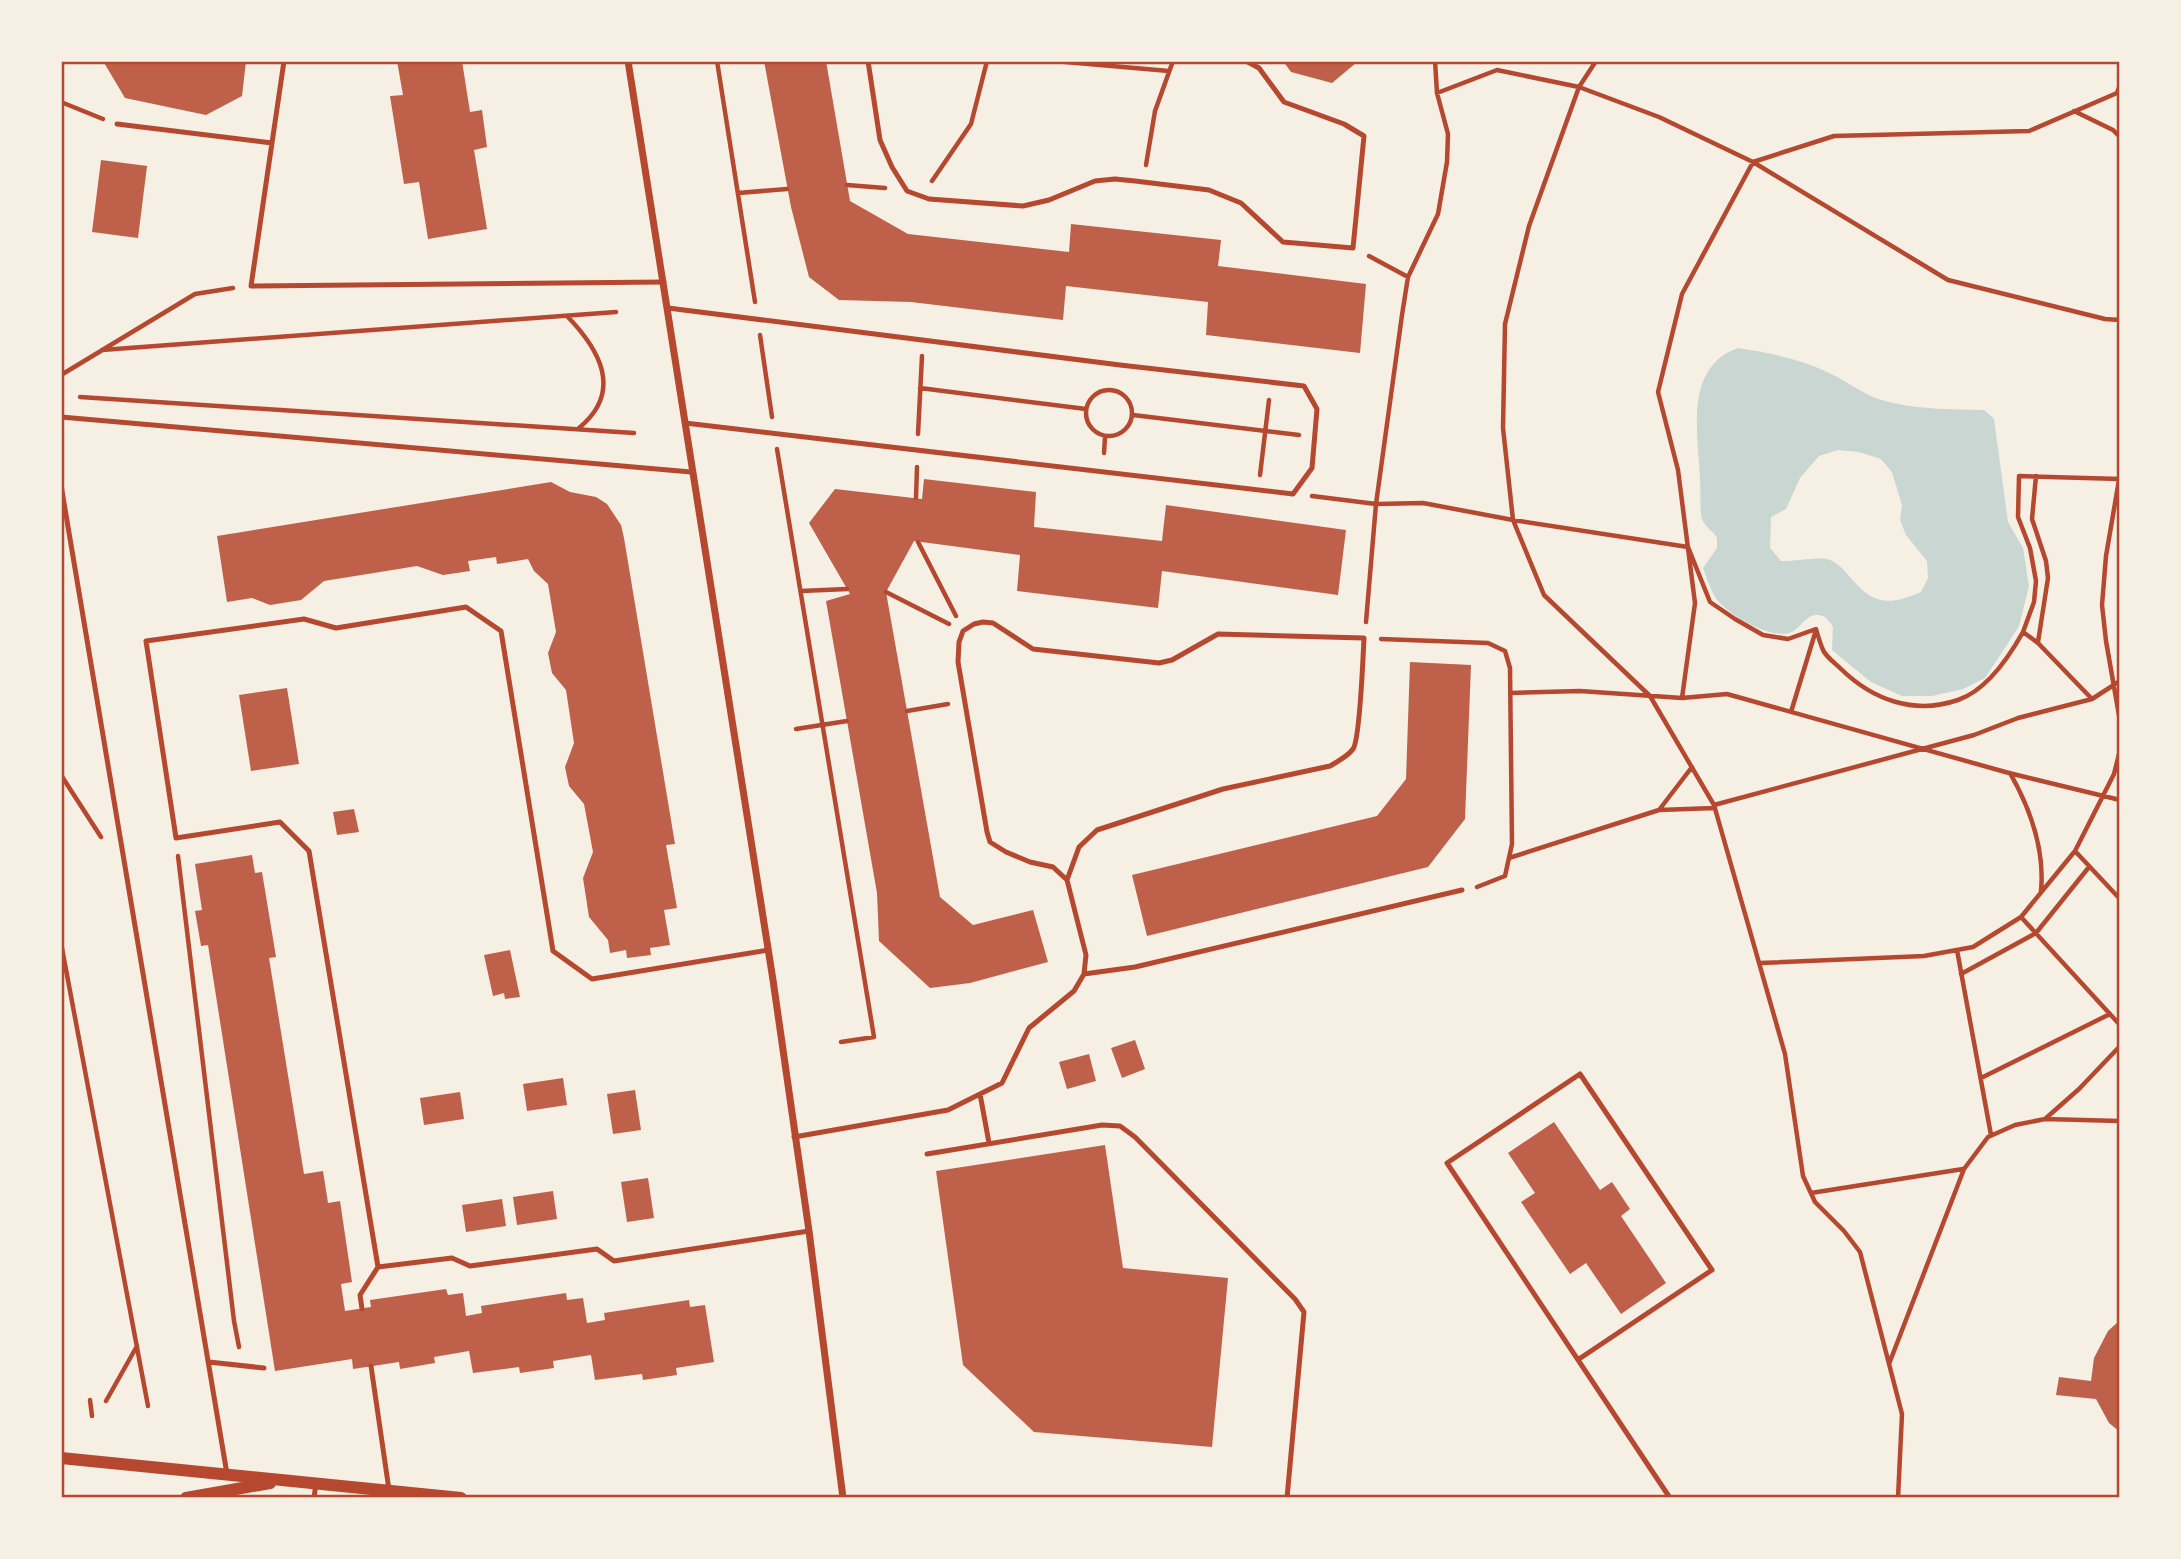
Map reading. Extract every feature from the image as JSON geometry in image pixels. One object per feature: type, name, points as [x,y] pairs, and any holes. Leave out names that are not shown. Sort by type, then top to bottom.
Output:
[{"type":"street","points":[[628,61],[768,950],[809,1231],[843,1498]]},
{"type":"street","points":[[61,1458],[461,1498]]},
{"type":"street","points":[[186,1498],[288,1480]]},
{"type":"lane","points":[[284,61],[251,286],[664,282]]},
{"type":"lane","points":[[868,61],[880,140],[907,191],[929,199],[1023,206],[1049,200],[1096,181],[1115,179],[1209,190],[1241,203],[1283,242],[1353,247],[1364,136],[1344,124],[1284,102],[1259,68],[1246,61]]},
{"type":"lane","points":[[117,124],[272,143]]},
{"type":"lane","points":[[668,308],[1304,386],[1317,409],[1312,468],[1293,494],[683,423]]},
{"type":"lane","points":[[61,417],[691,472]]},
{"type":"lane","points":[[61,485],[228,1474]]},
{"type":"lane","points":[[362,1309],[360,1295],[378,1267],[309,851],[280,822],[176,838],[146,641],[304,619],[336,628],[466,607],[501,631],[553,951],[592,979],[768,950]]},
{"type":"lane","points":[[794,1137],[948,1110],[1002,1083],[1029,1028],[1074,991],[1084,974],[1086,955],[1066,880],[1053,867],[1006,852],[990,842],[986,832],[957,662],[963,631],[974,624],[993,623],[1032,649],[1160,663],[1172,660],[1219,634],[1364,639],[1357,733],[1353,749],[1341,759],[1330,766],[1223,789],[1097,830],[1079,846],[1066,880]]},
{"type":"lane","points":[[1084,974],[1135,967],[1462,890]]},
{"type":"lane","points":[[1579,1359],[1712,1270],[1580,1074],[1447,1163],[1670,1498]]},
{"type":"lane","points":[[980,1094],[989,1143]]},
{"type":"lane","points":[[926,1154],[1102,1125],[1120,1126],[1135,1137],[1295,1299],[1304,1312],[1287,1498]]},
{"type":"lane","points":[[378,1267],[452,1258],[470,1266],[597,1249],[614,1261],[809,1231]]},
{"type":"lane","points":[[209,1362],[264,1368]]},
{"type":"lane","points":[[371,1366],[389,1490]]},
{"type":"lane","points":[[314,1498],[316,1483]]},
{"type":"path","points":[[717,61],[874,1037],[841,1042]]},
{"type":"path","points":[[921,196],[971,124],[987,61]]},
{"type":"path","points":[[1054,61],[1169,71]]},
{"type":"path","points":[[1143,182],[1155,111],[1173,61]]},
{"type":"path","points":[[1435,61],[1437,93],[1448,134],[1447,162],[1438,214],[1408,277],[1376,504],[1364,639],[1488,643],[1505,651],[1510,668],[1512,844],[1505,876],[1462,890]]},
{"type":"path","points":[[1596,61],[1579,86],[1529,226],[1505,324],[1503,428],[1513,520],[1544,595],[1650,696],[1715,806],[1785,1054],[1803,1176],[1815,1202],[1844,1231],[1860,1252],[1902,1414],[1898,1498]]},
{"type":"path","points":[[1437,93],[1497,70],[1579,86],[1659,117],[1753,162],[1948,280],[2105,319],[2120,320]]},
{"type":"path","points":[[1682,698],[1695,603],[1678,470],[1658,392],[1682,294],[1753,162],[1834,135],[2029,131],[2117,93],[2120,85]]},
{"type":"path","points":[[61,102],[117,124]]},
{"type":"path","points":[[2074,111],[2113,130],[2120,137]]},
{"type":"path","points":[[847,185],[907,191]]},
{"type":"path","points":[[738,194],[787,189]]},
{"type":"path","points":[[1353,247],[1408,277]]},
{"type":"path","points":[[61,375],[195,293],[251,286]]},
{"type":"path","points":[[102,350],[616,313]]},
{"type":"path","points":[[567,316],[587,336],[601,361],[604,382],[599,404],[589,420],[579,429]]},
{"type":"path","points":[[916,498],[923,339]]},
{"type":"path","points":[[1258,489],[1271,382]]},
{"type":"path","points":[[920,388],[1086,409]]},
{"type":"path","points":[[1116,391],[1129,400],[1133,415],[1126,430],[1120,435],[1105,437],[1092,430],[1088,424],[1086,409],[1093,396],[1100,392],[1116,391]]},
{"type":"path","points":[[75,397],[634,433]]},
{"type":"path","points":[[1133,415],[1315,436]]},
{"type":"path","points":[[1816,629],[1824,652],[1851,679],[1884,699],[1918,708],[1960,700],[1991,678],[2011,653],[2023,632],[2034,602],[2036,581],[2030,548],[2018,517],[2019,476],[2119,477],[2106,556],[2102,605],[2106,641],[2117,682],[2120,720]]},
{"type":"path","points":[[2036,476],[2032,519],[2046,561],[2048,578],[2038,643]]},
{"type":"path","points":[[1293,494],[1376,504],[1423,503],[1688,547]]},
{"type":"path","points":[[918,542],[963,631]]},
{"type":"path","points":[[1688,547],[1710,602],[1735,619],[1763,635],[1788,639],[1816,629]]},
{"type":"path","points":[[801,591],[847,589]]},
{"type":"path","points":[[887,592],[963,631]]},
{"type":"path","points":[[1791,712],[1816,629]]},
{"type":"path","points":[[2023,632],[2038,643],[2092,699]]},
{"type":"path","points":[[1509,858],[1659,810],[1715,806],[1974,735],[2018,718],[2092,699],[2117,682]]},
{"type":"path","points":[[1510,692],[1580,691],[1682,698],[1727,694],[2009,773],[2120,800]]},
{"type":"path","points":[[907,711],[964,702]]},
{"type":"path","points":[[796,729],[847,721]]},
{"type":"path","points":[[1760,963],[1924,956],[1973,947],[2021,917],[2075,852],[2114,774],[2120,750]]},
{"type":"path","points":[[1659,810],[1692,767]]},
{"type":"path","points":[[2009,773],[2025,801],[2038,842],[2042,874],[2040,894]]},
{"type":"path","points":[[61,775],[105,845]]},
{"type":"path","points":[[176,838],[234,1321],[240,1350]]},
{"type":"path","points":[[2075,852],[2120,899]]},
{"type":"path","points":[[1961,974],[2036,933],[2090,867]]},
{"type":"path","points":[[2021,917],[2120,1025]]},
{"type":"path","points":[[61,943],[148,1406]]},
{"type":"path","points":[[1957,950],[1991,1135]]},
{"type":"path","points":[[1980,1079],[2110,1014]]},
{"type":"path","points":[[2045,1119],[2079,1089],[2120,1046]]},
{"type":"path","points":[[1889,1364],[1964,1169],[1991,1135],[2015,1125],[2045,1119],[2120,1121]]},
{"type":"path","points":[[1811,1193],[1964,1169]]},
{"type":"path","points":[[106,1401],[137,1346]]},
{"type":"path","points":[[90,1400],[92,1416]]},
{"type":"shaded area","points":[[1738,348],[1774,354],[1820,369],[1866,394],[1891,403],[1984,410],[1994,419],[2008,522],[2023,548],[2029,586],[2019,626],[1985,678],[1963,689],[1932,696],[1902,696],[1871,682],[1832,650],[1833,627],[1824,617],[1812,616],[1796,629],[1781,634],[1742,620],[1717,600],[1703,568],[1717,548],[1717,538],[1702,518],[1697,422],[1702,385],[1709,370],[1721,357]],"holes":[[[1838,450],[1859,452],[1881,459],[1892,472],[1902,505],[1900,520],[1906,535],[1927,561],[1928,578],[1921,592],[1910,597],[1891,601],[1874,598],[1833,561],[1781,561],[1770,548],[1771,517],[1786,509],[1800,478],[1819,456]]]},
{"type":"building","points":[[103,61],[246,61],[242,96],[206,115],[125,98]]},
{"type":"building","points":[[397,61],[462,61],[470,112],[482,110],[487,147],[474,150],[487,229],[428,239],[419,182],[404,184],[390,96],[403,95]]},
{"type":"building","points":[[764,61],[826,61],[850,201],[908,234],[1069,252],[1071,224],[1221,240],[1218,266],[1366,284],[1360,353],[1206,335],[1208,302],[1066,286],[1063,320],[911,302],[839,300],[809,277],[791,207]]},
{"type":"building","points":[[1283,61],[1356,63],[1332,83],[1291,72]]},
{"type":"building","points":[[101,160],[147,166],[138,238],[92,232]]},
{"type":"building","points":[[924,479],[1036,492],[1034,527],[1162,541],[1166,505],[1346,530],[1338,595],[1162,571],[1158,608],[1017,591],[1020,555],[914,541],[886,592],[940,897],[973,925],[1033,910],[1048,962],[970,983],[930,988],[879,941],[877,893],[826,601],[850,594],[809,523],[835,489],[922,499]]},
{"type":"building","points":[[551,482],[570,492],[596,497],[607,504],[621,525],[624,538],[675,844],[666,845],[677,908],[664,910],[670,945],[650,948],[651,955],[627,958],[626,950],[610,953],[608,940],[589,917],[583,878],[593,852],[584,804],[569,786],[565,767],[574,743],[566,690],[552,673],[548,653],[556,632],[548,584],[534,571],[528,559],[497,564],[496,557],[468,561],[470,571],[443,575],[417,566],[324,581],[301,600],[270,605],[252,598],[227,602],[217,536]]},
{"type":"building","points":[[1410,662],[1471,665],[1465,819],[1428,867],[1147,936],[1132,875],[1377,816],[1406,779]]},
{"type":"building","points":[[287,688],[299,764],[251,771],[239,695]]},
{"type":"building","points":[[354,809],[359,832],[337,835],[333,812]]},
{"type":"building","points":[[252,855],[255,873],[262,872],[276,957],[269,958],[304,1174],[323,1171],[328,1203],[340,1201],[352,1282],[341,1284],[345,1311],[371,1307],[370,1300],[446,1289],[448,1295],[463,1293],[466,1316],[482,1313],[481,1306],[566,1293],[567,1300],[583,1298],[587,1323],[605,1320],[604,1313],[689,1300],[690,1307],[705,1305],[714,1362],[676,1368],[677,1375],[643,1380],[642,1374],[595,1380],[591,1355],[553,1361],[554,1368],[520,1373],[519,1367],[473,1373],[469,1351],[434,1357],[435,1363],[400,1369],[399,1362],[353,1369],[352,1359],[275,1371],[208,945],[201,946],[195,911],[202,910],[195,864]]},
{"type":"building","points":[[510,950],[520,997],[505,999],[504,993],[493,996],[484,955]]},
{"type":"building","points":[[1135,1040],[1145,1069],[1122,1078],[1111,1048]]},
{"type":"building","points":[[1089,1054],[1096,1081],[1067,1089],[1059,1062]]},
{"type":"building","points":[[563,1078],[567,1105],[527,1111],[523,1084]]},
{"type":"building","points":[[635,1090],[641,1130],[613,1134],[607,1094]]},
{"type":"building","points":[[460,1092],[464,1119],[424,1125],[420,1098]]},
{"type":"building","points":[[1554,1122],[1600,1190],[1612,1182],[1630,1209],[1621,1216],[1666,1283],[1621,1314],[1586,1263],[1570,1274],[1521,1202],[1535,1193],[1508,1153]]},
{"type":"building","points":[[1105,1145],[1123,1268],[1228,1278],[1212,1447],[1034,1432],[963,1365],[936,1171]]},
{"type":"building","points":[[648,1178],[654,1218],[627,1222],[621,1182]]},
{"type":"building","points":[[553,1191],[557,1219],[517,1225],[513,1197]]},
{"type":"building","points":[[502,1199],[506,1226],[466,1232],[462,1205]]},
{"type":"building","points":[[2120,1320],[2120,1432],[2109,1423],[2096,1399],[2056,1395],[2059,1377],[2091,1381],[2094,1358],[2108,1331]]}]
